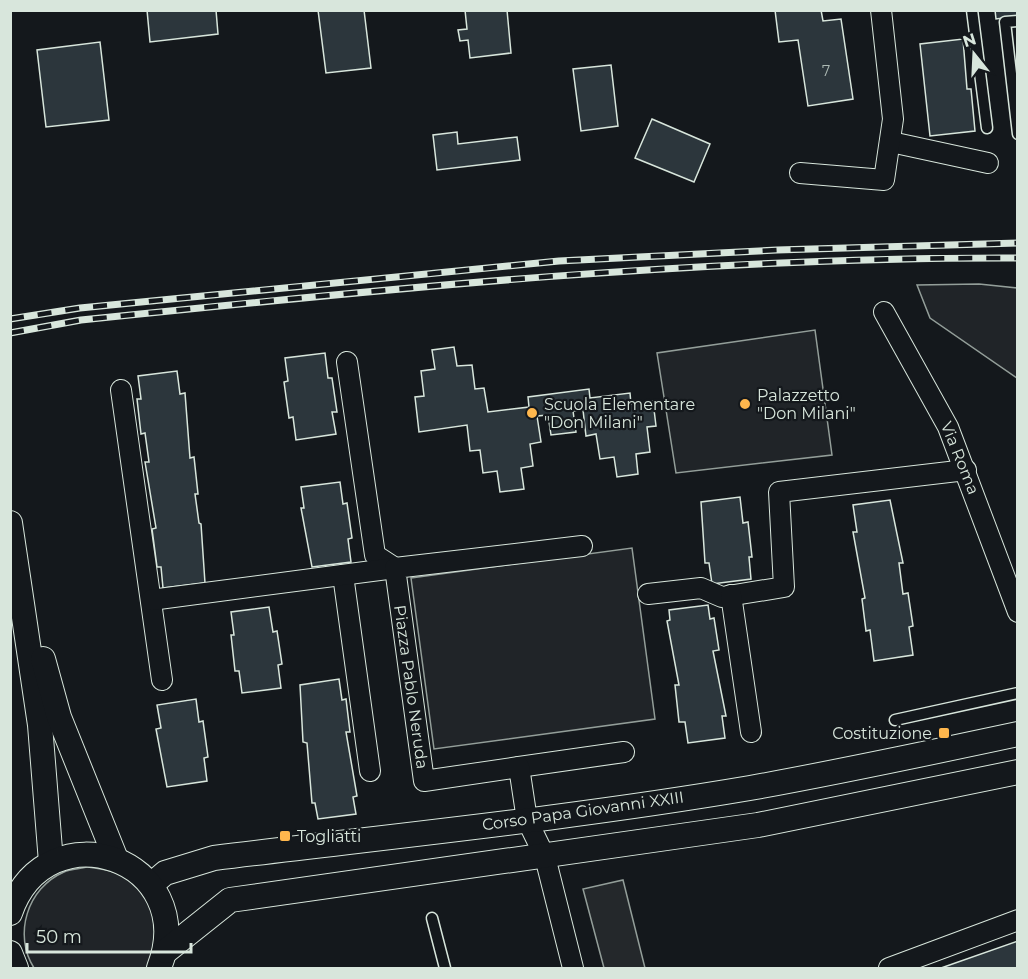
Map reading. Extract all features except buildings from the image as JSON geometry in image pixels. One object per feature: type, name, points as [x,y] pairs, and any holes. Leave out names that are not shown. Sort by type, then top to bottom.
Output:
[{"type":"street","points":[[800,173],[884,180],[893,120],[881,10]]},
{"type":"street","points":[[891,142],[988,163]]},
{"type":"street","name":"Via Roma","points":[[884,312],[948,426],[1017,612]]},
{"type":"street","points":[[347,362],[375,555],[395,568]]},
{"type":"street","points":[[121,390],[162,680]]},
{"type":"street","points":[[648,594],[701,588],[722,597],[784,587],[779,492],[966,470]]},
{"type":"street","points":[[10,523],[19,567],[59,717],[116,859]]},
{"type":"street","points":[[151,600],[582,546]]},
{"type":"street","points":[[19,567],[40,725],[51,862]]},
{"type":"street","name":"Piazza Pablo Neruda","points":[[395,568],[424,781],[624,752]]},
{"type":"street","points":[[343,575],[370,771]]},
{"type":"street","points":[[731,595],[751,732]]},
{"type":"street","name":"Corso Papa Giovanni XXIII","points":[[151,885],[165,873],[214,858],[527,820],[748,788],[877,765],[1017,734]]},
{"type":"street","points":[[519,767],[527,820],[545,856],[573,969]]},
{"type":"street","points":[[162,960],[230,900],[758,825],[1017,772]]},
{"type":"street","points":[[10,913],[30,878],[51,862],[86,854],[116,859],[141,874],[151,885],[165,914],[168,932],[162,960]]},
{"type":"street","points":[[889,969],[1017,920]]},
{"type":"lane","points":[[972,10],[987,128]]},
{"type":"lane","points":[[1017,21],[1005,22],[1017,134]]},
{"type":"lane","points":[[896,720],[1017,693]]},
{"type":"lane","points":[[432,918],[445,969]]},
{"type":"shaded area","points":[[979,284],[1017,288],[1017,378],[930,318],[917,285]]},
{"type":"shaded area","name":"Palazzetto \"Don Milani\"","points":[[815,330],[832,455],[676,473],[657,353]]},
{"type":"shaded area","points":[[632,548],[655,719],[434,749],[411,578]]},
{"type":"shaded area","points":[[87,867],[121,875],[140,889],[147,899],[157,934],[156,946],[146,968],[34,968],[25,941],[27,914],[33,901],[51,879],[66,871]]},
{"type":"shaded area","points":[[623,880],[645,968],[604,968],[583,889]]},
{"type":"railway","points":[[10,319],[80,308],[559,261],[777,250],[1018,243]]},
{"type":"railway","points":[[10,333],[81,320],[549,277],[783,263],[1018,258]]},
{"type":"place","name":"Palazzetto \"Don Milani\"","points":[[745,404]]},
{"type":"place","name":"Scuola Elementare \"Don Milani\"","points":[[532,413]]},
{"type":"place","name":"Costituzione","points":[[944,733]]},
{"type":"place","name":"Togliatti","points":[[285,836]]}]
